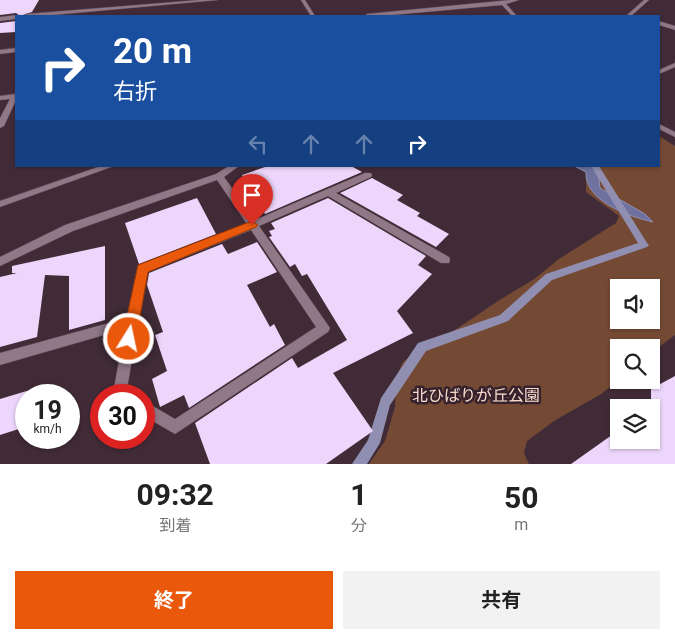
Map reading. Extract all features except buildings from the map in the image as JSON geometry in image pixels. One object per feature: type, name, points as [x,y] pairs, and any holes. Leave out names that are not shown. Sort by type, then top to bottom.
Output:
[{"type":"street","points":[[39,15],[216,0]]},
{"type":"street","points":[[303,0],[312,15]]},
{"type":"street","points":[[377,15],[517,0]]},
{"type":"street","points":[[629,15],[647,0]]},
{"type":"street","points":[[502,3],[514,15]]},
{"type":"street","points":[[428,10],[431,15]]},
{"type":"street","points":[[0,19],[15,17]]},
{"type":"street","points":[[660,23],[675,28]]},
{"type":"street","points":[[0,52],[15,50]]},
{"type":"street","points":[[660,72],[675,65]]},
{"type":"street","points":[[0,98],[15,96]]},
{"type":"street","points":[[0,126],[15,96]]},
{"type":"street","points":[[660,127],[675,135]]},
{"type":"street","points":[[0,204],[107,167]]},
{"type":"street","points":[[0,262],[69,228],[219,176],[233,167]]},
{"type":"street","points":[[122,384],[142,269],[252,225],[368,175]]},
{"type":"street","points":[[155,415],[174,427],[324,328],[219,176]]},
{"type":"street","points":[[328,192],[445,260]]},
{"type":"street","points":[[0,359],[132,322]]},
{"type":"green space","name":"北ひばりが丘公園","points":[[660,137],[675,146],[675,335],[660,346],[660,339],[610,339],[610,387],[554,421],[527,441],[524,453],[529,464],[369,464],[385,441],[395,407],[397,375],[403,362],[422,347],[452,332],[533,280],[559,259],[616,223],[619,216],[586,192],[586,172],[576,167],[660,167]]},
{"type":"water","points":[[576,167],[595,167],[598,170],[600,188],[645,214],[653,222],[621,212],[600,199],[587,182],[586,172]]},
{"type":"waterway","points":[[359,464],[374,443],[385,402],[422,347],[504,318],[549,277],[644,245],[596,167]]},
{"type":"route","points":[[129,339],[142,269],[252,225]]}]
